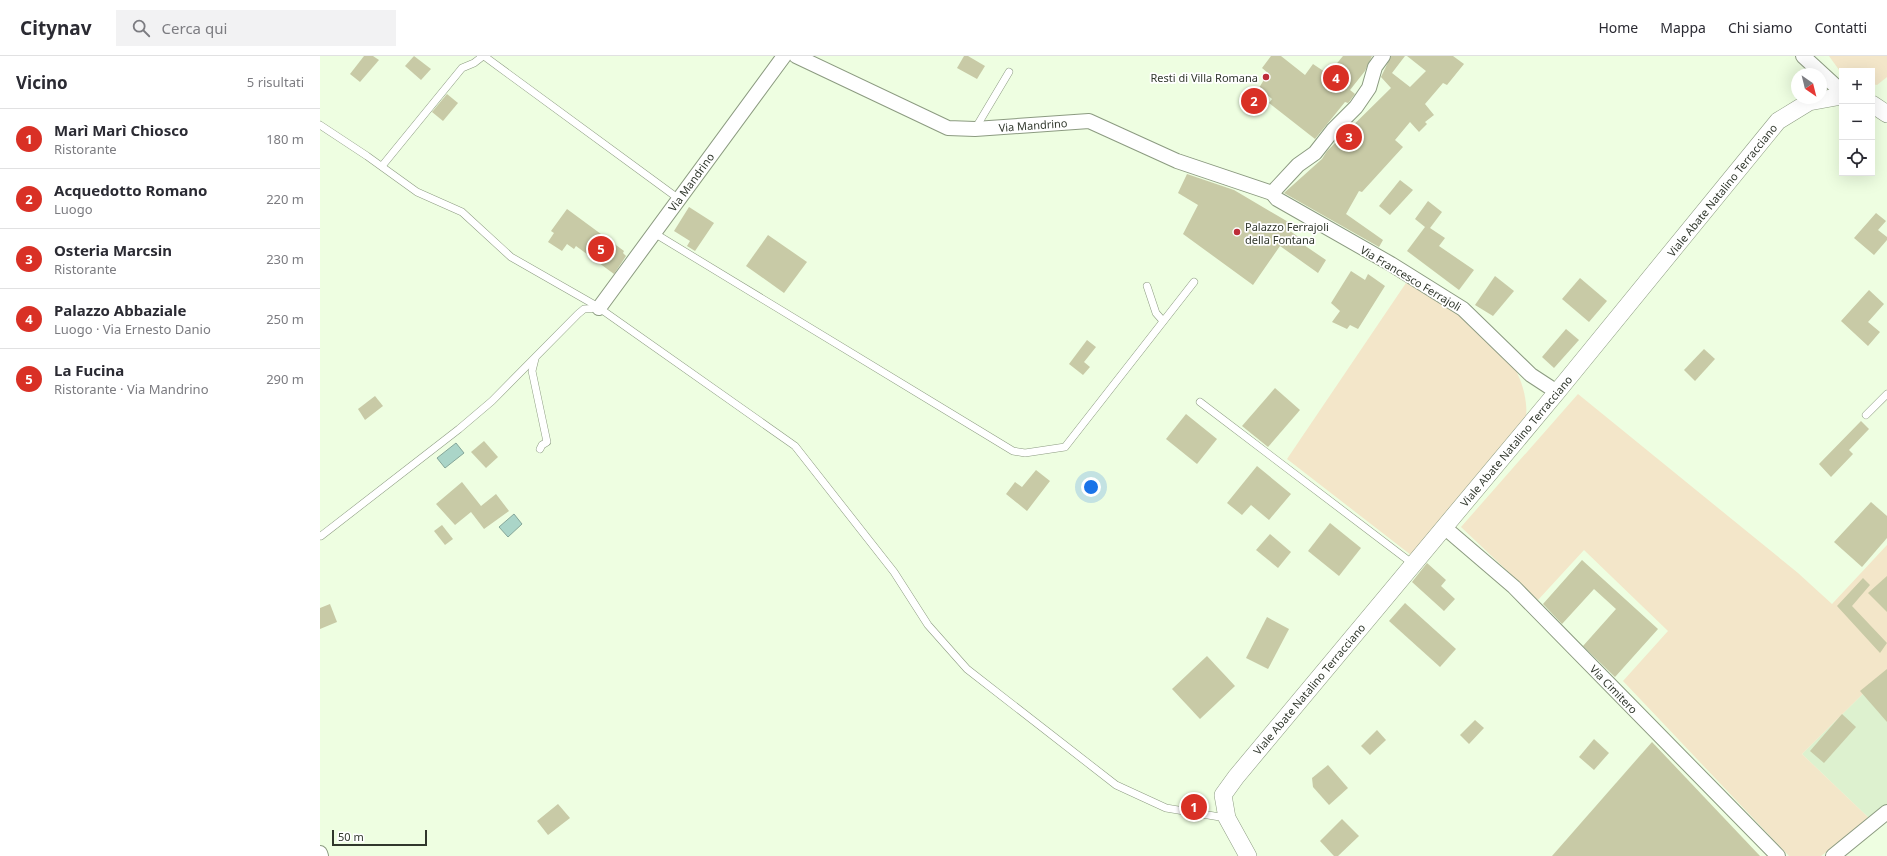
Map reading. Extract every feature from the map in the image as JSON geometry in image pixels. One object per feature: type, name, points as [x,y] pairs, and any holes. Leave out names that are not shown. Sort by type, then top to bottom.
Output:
[{"type":"street","name":"Via Mandrino","points":[[599,308],[784,56]]},
{"type":"street","name":"Via Mandrino","points":[[796,56],[948,128],[975,129],[1089,121],[1177,161],[1272,194]]},
{"type":"street","points":[[1272,194],[1298,165],[1315,153],[1333,130],[1356,107],[1369,88],[1375,67],[1383,56]]},
{"type":"street","points":[[1803,56],[1839,89]]},
{"type":"street","name":"Viale Abate Natalino Terracciano","points":[[1226,818],[1223,795],[1236,776],[1557,392],[1778,121],[1809,102],[1839,97]]},
{"type":"street","points":[[1875,106],[1887,114]]},
{"type":"street","name":"Via Francesco Ferrajoli","points":[[1272,194],[1278,199],[1391,264],[1463,309],[1531,375],[1557,392]]},
{"type":"street","name":"Via Cimitero","points":[[1444,527],[1514,587],[1778,856]]},
{"type":"street","points":[[1833,856],[1887,812]]},
{"type":"street","points":[[1226,818],[1248,856]]},
{"type":"lane","points":[[382,166],[462,68],[474,63],[483,56],[679,199]]},
{"type":"lane","points":[[975,129],[1009,72]]},
{"type":"lane","points":[[320,125],[382,166],[417,192],[462,212],[511,257],[599,308],[795,446],[894,572],[928,625],[967,669],[1116,785],[1166,808],[1226,818]]},
{"type":"lane","points":[[654,233],[1013,451],[1025,453],[1066,447],[1194,282]]},
{"type":"lane","points":[[1147,286],[1156,313],[1163,321]]},
{"type":"lane","points":[[321,536],[459,429],[492,401],[584,309],[599,308]]},
{"type":"lane","points":[[535,359],[532,370],[547,442],[542,445],[540,449]]},
{"type":"lane","points":[[1866,415],[1887,394]]},
{"type":"lane","points":[[1200,402],[1413,564]]},
{"type":"shaded area","points":[[1829,56],[1887,56],[1887,77],[1877,85],[1875,85],[1875,68],[1839,68],[1839,70]]},
{"type":"shaded area","points":[[1406,283],[1460,312],[1512,363],[1524,390],[1526,405],[1526,419],[1411,555],[1287,459]]},
{"type":"shaded area","points":[[1578,394],[1798,573],[1832,604],[1887,545],[1887,670],[1802,754],[1870,819],[1821,856],[1789,856],[1623,681],[1668,631],[1584,550],[1538,600],[1461,527]]},
{"type":"shaded area","points":[[1887,670],[1887,805],[1870,819],[1802,754]]},
{"type":"water","points":[[456,443],[464,453],[445,468],[437,458]]},
{"type":"water","points":[[514,514],[522,524],[508,537],[499,527]]},
{"type":"building","points":[[364,56],[373,56],[379,60],[360,82],[350,74]]},
{"type":"building","points":[[414,56],[431,69],[421,80],[405,66]]},
{"type":"building","points":[[964,56],[968,56],[985,66],[977,79],[957,68]]},
{"type":"building","points":[[1271,56],[1281,56],[1305,75],[1313,64],[1328,74],[1343,56],[1372,56],[1365,71],[1350,90],[1355,94],[1348,103],[1345,102],[1315,139],[1269,103],[1272,99],[1259,88],[1268,73],[1262,68]]},
{"type":"building","points":[[1391,56],[1405,56],[1392,73],[1410,87],[1426,71],[1407,56],[1453,56],[1464,64],[1447,85],[1443,83],[1425,104],[1434,115],[1425,122],[1427,124],[1419,132],[1410,122],[1395,140],[1403,147],[1362,192],[1359,191],[1346,214],[1383,240],[1379,247],[1284,193],[1322,159],[1327,151],[1391,88],[1381,77]]},
{"type":"building","points":[[447,94],[458,103],[443,121],[432,112]]},
{"type":"building","name":"Palazzo Ferrajoli della Fontana","points":[[1187,174],[1234,190],[1290,223],[1287,229],[1303,240],[1301,243],[1326,260],[1318,273],[1280,246],[1253,285],[1183,234],[1198,205],[1178,193]]},
{"type":"building","points":[[1400,180],[1413,190],[1390,215],[1379,206]]},
{"type":"building","points":[[1428,201],[1442,212],[1430,228],[1445,238],[1439,246],[1474,270],[1459,290],[1407,251],[1425,227],[1415,219]]},
{"type":"building","points":[[689,207],[714,223],[695,251],[687,246],[690,241],[674,231]]},
{"type":"building","points":[[567,209],[624,251],[623,253],[626,256],[614,274],[576,246],[574,249],[567,244],[562,251],[548,242],[554,233],[551,231]]},
{"type":"building","points":[[1876,213],[1886,221],[1878,230],[1887,237],[1887,240],[1874,255],[1854,238]]},
{"type":"building","points":[[768,235],[807,262],[784,293],[746,266]]},
{"type":"building","points":[[1351,271],[1365,280],[1368,274],[1385,286],[1358,329],[1350,325],[1347,329],[1332,322],[1340,311],[1331,303]]},
{"type":"building","points":[[1495,276],[1514,291],[1493,316],[1475,305]]},
{"type":"building","points":[[1580,278],[1607,301],[1589,322],[1562,299]]},
{"type":"building","points":[[1869,290],[1884,304],[1868,322],[1880,332],[1868,346],[1841,321]]},
{"type":"building","points":[[1566,329],[1579,340],[1554,368],[1542,357]]},
{"type":"building","points":[[1087,340],[1096,347],[1084,362],[1090,367],[1083,375],[1069,364]]},
{"type":"building","points":[[1704,349],[1715,359],[1695,381],[1684,370]]},
{"type":"building","points":[[1275,388],[1300,410],[1268,447],[1242,426]]},
{"type":"building","points":[[375,396],[383,406],[365,420],[358,409]]},
{"type":"building","points":[[1186,414],[1217,439],[1197,464],[1166,439]]},
{"type":"building","points":[[1861,421],[1869,429],[1849,450],[1853,454],[1831,477],[1819,464]]},
{"type":"building","points":[[484,441],[498,457],[486,468],[471,452]]},
{"type":"building","points":[[1257,466],[1291,494],[1269,520],[1251,505],[1242,515],[1227,503]]},
{"type":"building","points":[[1036,470],[1050,481],[1027,511],[1006,494],[1015,482],[1022,487]]},
{"type":"building","points":[[462,482],[481,506],[496,494],[509,511],[484,529],[471,512],[455,525],[436,504]]},
{"type":"building","points":[[1871,502],[1887,516],[1887,538],[1862,567],[1834,542]]},
{"type":"building","points":[[1330,523],[1361,548],[1339,576],[1308,551]]},
{"type":"building","points":[[442,525],[453,539],[445,545],[434,531]]},
{"type":"building","points":[[1270,534],[1291,552],[1278,568],[1256,550]]},
{"type":"building","points":[[1582,560],[1658,629],[1615,677],[1583,646],[1616,609],[1594,589],[1562,624],[1543,604]]},
{"type":"building","points":[[1427,563],[1446,580],[1441,586],[1455,599],[1444,611],[1412,582]]},
{"type":"building","points":[[1887,576],[1887,612],[1868,593]]},
{"type":"building","points":[[1863,578],[1870,585],[1852,606],[1887,643],[1880,653],[1837,606]]},
{"type":"building","points":[[1405,603],[1456,649],[1440,667],[1389,621]]},
{"type":"building","points":[[330,604],[337,622],[320,629],[320,608]]},
{"type":"building","points":[[1267,617],[1289,629],[1268,669],[1246,658]]},
{"type":"building","points":[[1207,656],[1235,686],[1200,719],[1172,689]]},
{"type":"building","points":[[1887,669],[1887,722],[1860,691]]},
{"type":"building","points":[[1842,714],[1856,727],[1824,763],[1810,751]]},
{"type":"building","points":[[1475,720],[1484,728],[1469,744],[1460,735]]},
{"type":"building","points":[[1377,730],[1386,740],[1370,755],[1361,746]]},
{"type":"building","points":[[1594,739],[1609,753],[1594,770],[1579,757]]},
{"type":"building","points":[[1652,742],[1760,856],[1552,856]]},
{"type":"building","points":[[1328,765],[1348,788],[1329,805],[1313,787],[1312,778]]},
{"type":"building","points":[[558,804],[570,818],[548,835],[537,821]]},
{"type":"building","points":[[1342,819],[1359,836],[1338,856],[1334,856],[1320,841]]},
{"type":"place","name":"Resti di Villa Romana","points":[[1266,77]]},
{"type":"place","name":"Palazzo Abbaziale","points":[[1336,78]]},
{"type":"place","name":"Acquedotto Romano","points":[[1254,101]]},
{"type":"place","name":"Osteria Marcsin","points":[[1349,137]]},
{"type":"place","name":"Palazzo Ferrajoli della Fontana","points":[[1237,232]]},
{"type":"place","name":"La Fucina","points":[[601,249]]},
{"type":"place","name":"Marì Marì Chiosco","points":[[1194,807]]}]
